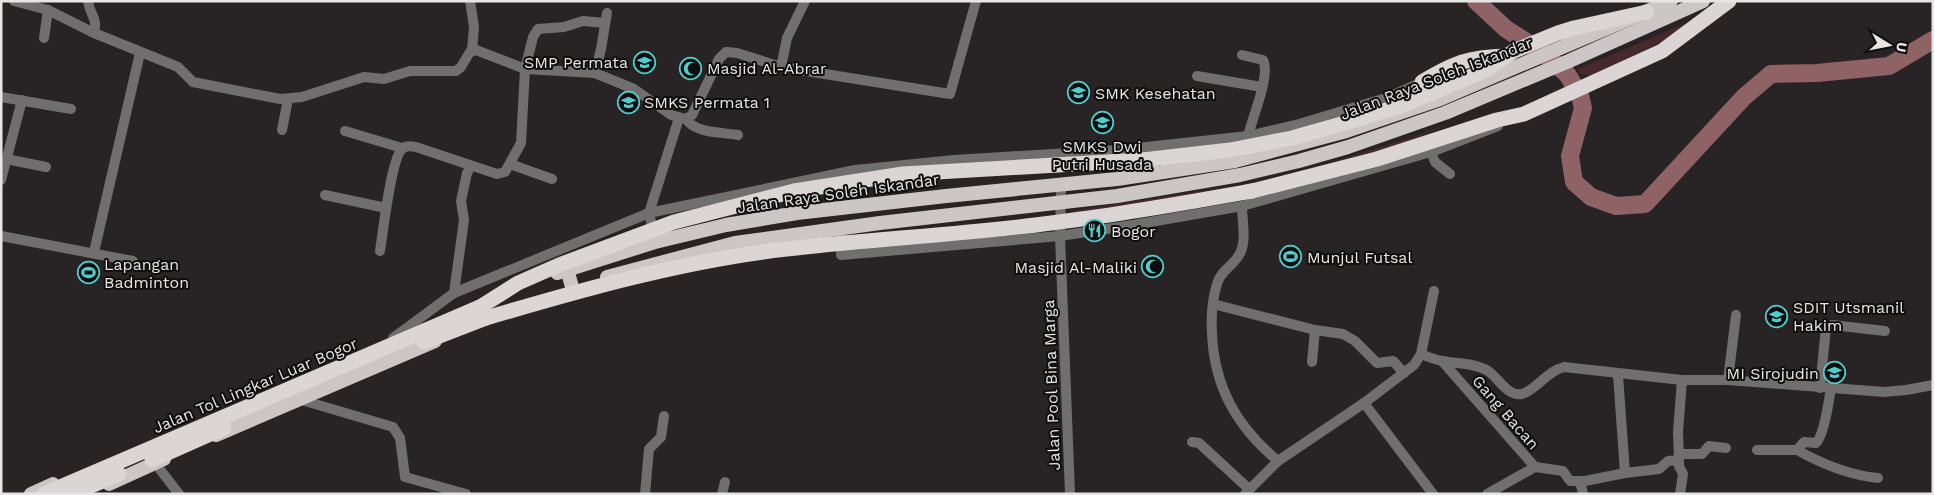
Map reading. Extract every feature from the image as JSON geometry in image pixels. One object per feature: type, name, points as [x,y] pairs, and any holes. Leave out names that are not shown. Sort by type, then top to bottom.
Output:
[{"type":"highway","name":"Jalan Raya Soleh Iskandar","points":[[31,494],[451,313],[568,269],[655,242],[797,213],[1160,173],[1244,159],[1343,132],[1440,99],[1565,48],[1671,1]]},
{"type":"highway","name":"Jalan Raya Soleh Iskandar","points":[[85,494],[298,399],[519,305],[572,287],[735,243],[912,219],[1117,196],[1240,175],[1299,161],[1390,133],[1522,82],[1703,1]]},
{"type":"highway","points":[[483,313],[668,268],[763,252],[1050,224],[1163,208],[1252,191],[1377,159],[1497,120],[1525,113],[1662,51],[1729,1]]},
{"type":"highway","points":[[483,313],[518,283],[551,269],[665,226],[794,191],[903,174],[1142,160],[1230,150],[1292,138],[1403,105],[1484,71],[1510,53],[1558,33],[1647,12]]},
{"type":"highway","points":[[1422,82],[1446,68],[1463,61],[1479,56],[1510,53]]},
{"type":"highway","points":[[568,269],[572,287]]},
{"type":"highway","name":"Jalan Tol Lingkar Luar Bogor","points":[[44,494],[483,313]]},
{"type":"highway","name":"Jalan Tol Lingkar Luar Bogor","points":[[72,494],[483,313]]},
{"type":"street","points":[[14,1],[48,10],[94,33],[178,67],[189,79],[196,83],[288,99],[302,97],[364,77],[388,79],[410,71],[456,71],[472,50],[474,27],[470,1]]},
{"type":"street","points":[[88,1],[89,9],[96,22],[94,33]]},
{"type":"street","points":[[781,68],[787,38],[805,1]]},
{"type":"street","points":[[655,242],[649,213],[682,119],[692,115],[719,58],[726,52],[737,53],[781,68],[950,94],[976,1]]},
{"type":"street","points":[[44,38],[48,10]]},
{"type":"street","points":[[345,131],[402,148],[406,146],[416,147],[497,174],[505,172],[520,143],[525,68],[533,36],[538,29],[564,27],[583,21],[606,18],[595,73]]},
{"type":"street","points":[[472,50],[480,51],[525,68],[595,73],[640,92],[671,115],[699,128],[738,135]]},
{"type":"street","points":[[94,252],[140,53]]},
{"type":"street","points":[[1242,55],[1263,60],[1266,65],[1262,87],[1248,136]]},
{"type":"street","points":[[1197,76],[1262,87]]},
{"type":"street","points":[[393,338],[454,293],[649,213],[855,170],[954,160],[1120,150],[1248,136],[1299,124],[1386,98],[1422,82]]},
{"type":"street","points":[[1,97],[71,109]]},
{"type":"street","points":[[282,130],[288,99]]},
{"type":"street","points":[[1,180],[22,100]]},
{"type":"street","points":[[842,229],[841,255],[1060,236],[1133,225],[1242,206],[1431,152],[1492,129],[1525,113]]},
{"type":"street","points":[[380,251],[386,208],[396,160],[402,148]]},
{"type":"street","points":[[1431,152],[1435,162],[1450,174]]},
{"type":"street","points":[[6,159],[46,167]]},
{"type":"street","points":[[510,164],[552,179]]},
{"type":"street","points":[[454,293],[464,220],[461,201],[467,172],[471,166]]},
{"type":"street","name":"Jalan Pool Bina Marga","points":[[1060,184],[1060,236],[1070,494]]},
{"type":"street","points":[[325,195],[386,208]]},
{"type":"street","points":[[1242,206],[1243,244],[1238,258],[1220,275],[1214,293],[1211,321],[1214,358],[1221,386],[1245,428],[1255,440],[1278,460]]},
{"type":"street","points":[[1,236],[134,261]]},
{"type":"street","points":[[1192,442],[1199,443],[1247,492],[1278,460],[1364,403],[1414,365],[1421,354],[1434,291]]},
{"type":"street","points":[[1213,304],[1315,330],[1343,334],[1356,342],[1377,363],[1393,361],[1404,372]]},
{"type":"street","points":[[1728,380],[1736,316]]},
{"type":"street","points":[[1797,450],[1804,442],[1816,443],[1823,429],[1826,388],[1826,327],[1832,325],[1885,331]]},
{"type":"street","points":[[1312,362],[1315,330]]},
{"type":"street","points":[[1421,354],[1442,361],[1483,368],[1508,390],[1518,394],[1526,392],[1552,372],[1564,367],[1682,380],[1728,380],[1884,392],[1933,385]]},
{"type":"street","name":"Gang Bacan","points":[[1442,361],[1535,467],[1563,471],[1570,481],[1580,482]]},
{"type":"street","points":[[1618,374],[1625,473]]},
{"type":"street","points":[[1680,494],[1683,474],[1680,471],[1678,432],[1682,380]]},
{"type":"street","points":[[298,399],[393,427],[400,438],[405,477],[466,494]]},
{"type":"street","points":[[1364,403],[1433,494]]},
{"type":"street","points":[[645,494],[649,449],[661,437],[664,416]]},
{"type":"street","points":[[1583,493],[1580,482],[1625,473],[1659,470],[1668,461],[1679,457],[1702,454],[1710,446],[1726,448]]},
{"type":"street","points":[[1757,450],[1797,450],[1805,456],[1845,472],[1878,478]]},
{"type":"street","points":[[155,464],[179,494]]},
{"type":"street","points":[[1487,494],[1535,467]]},
{"type":"street","points":[[722,494],[725,482]]},
{"type":"shaded area","points":[[1684,24],[1685,28],[1591,80],[1589,76],[1579,73],[1578,69]]},
{"type":"shaded area","points":[[1453,122],[1390,149],[1286,181],[1066,218],[1071,212],[1078,210],[1261,182],[1333,162]]},
{"type":"waterway","points":[[1476,1],[1506,29],[1542,52],[1567,74],[1580,95],[1583,108],[1570,156],[1574,182],[1591,197],[1616,206],[1645,204],[1744,97],[1771,74],[1817,73],[1889,66],[1933,40]]},
{"type":"place","name":"SMP Permata","points":[[644,62]]},
{"type":"place","name":"Masjid Al-Abrar","points":[[691,68]]},
{"type":"place","name":"SMK Kesehatan","points":[[1079,93]]},
{"type":"place","name":"SMKS Permata 1","points":[[628,102]]},
{"type":"place","name":"SMKS Dwi Putri Husada","points":[[1102,122]]},
{"type":"place","name":"Bogor","points":[[1095,231]]},
{"type":"place","name":"Munjul Futsal","points":[[1291,257]]},
{"type":"place","name":"Masjid Al-Maliki","points":[[1153,267]]},
{"type":"place","name":"Lapangan Badminton","points":[[88,273]]},
{"type":"place","name":"SDIT Utsmanil Hakim","points":[[1777,316]]},
{"type":"place","name":"MI Sirojudin","points":[[1835,373]]}]
